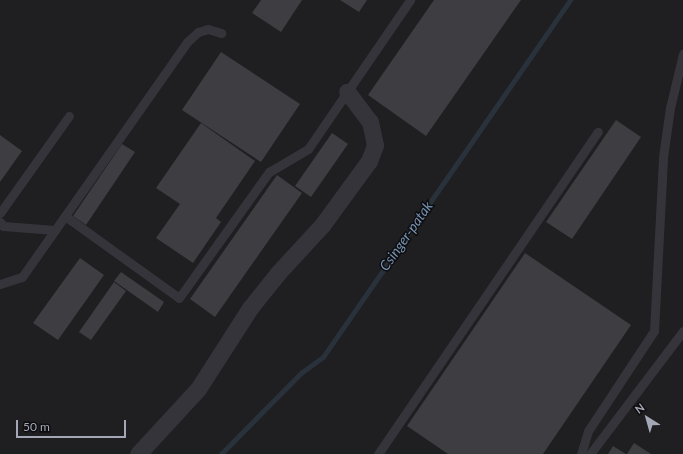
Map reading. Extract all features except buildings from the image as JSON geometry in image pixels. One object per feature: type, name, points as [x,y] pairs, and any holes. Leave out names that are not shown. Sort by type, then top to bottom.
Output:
[{"type":"street","points":[[138,454],[198,389],[250,308],[278,273],[323,224],[369,161],[375,145],[370,122],[347,92]]},
{"type":"lane","points":[[65,216],[179,298],[269,172],[308,149],[410,0]]},
{"type":"lane","points":[[0,284],[22,277],[187,42],[198,32],[208,29],[221,33]]},
{"type":"lane","points":[[581,454],[588,431],[654,331],[663,157],[670,108],[683,54]]},
{"type":"lane","points":[[0,213],[69,116]]},
{"type":"lane","points":[[378,454],[598,132]]},
{"type":"lane","points":[[0,222],[3,226],[55,230]]},
{"type":"lane","points":[[590,454],[683,331]]},
{"type":"shaded area","points":[[0,0],[683,0],[683,454],[0,454]]},
{"type":"waterway","name":"Csinger-patak","points":[[221,454],[301,373],[323,357],[570,0]]}]
